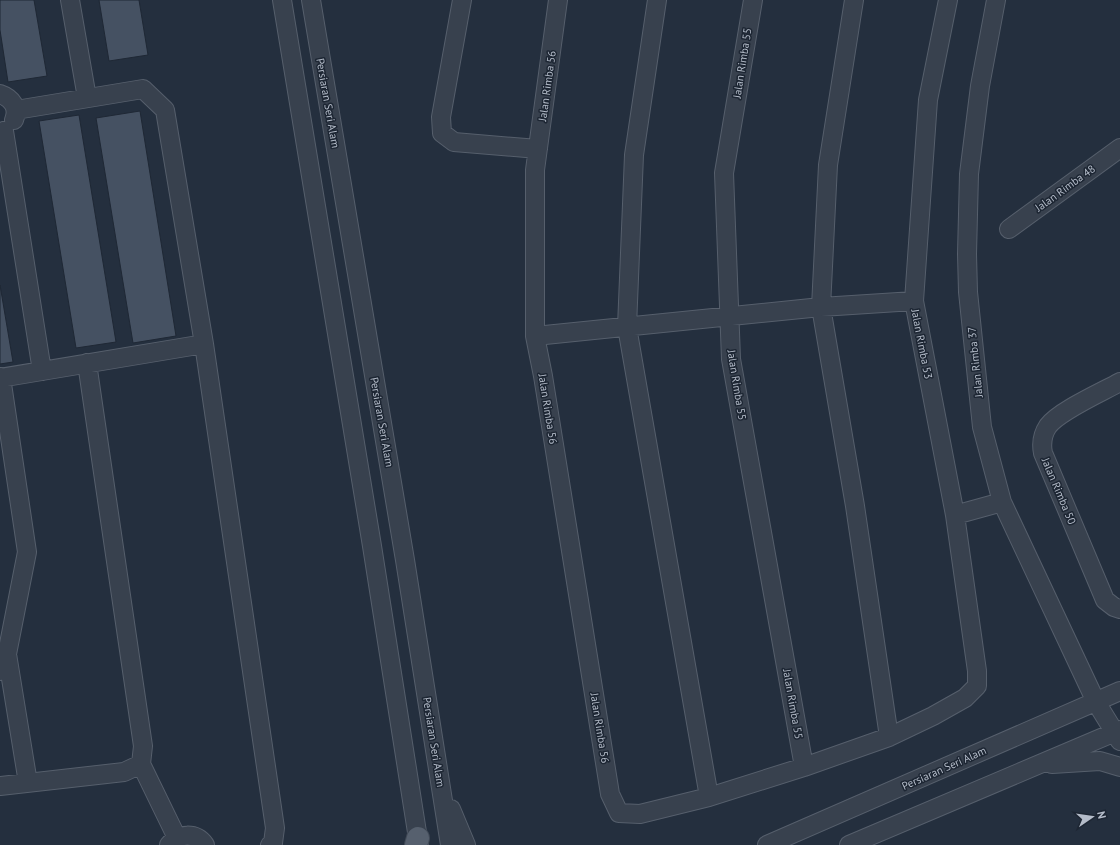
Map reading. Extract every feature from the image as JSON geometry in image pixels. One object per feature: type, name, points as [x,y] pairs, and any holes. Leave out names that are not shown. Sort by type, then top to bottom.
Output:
[{"type":"street","points":[[70,0],[87,98]]},
{"type":"street","points":[[282,0],[372,546],[417,843]]},
{"type":"street","name":"Persiaran Seri Alam","points":[[311,0],[405,560],[450,845]]},
{"type":"street","points":[[462,0],[441,117],[442,133],[454,142],[538,149]]},
{"type":"street","name":"Jalan Rimba 56","points":[[558,0],[535,170],[535,336],[543,376],[610,794],[619,813],[640,814],[709,797]]},
{"type":"street","points":[[657,0],[634,155],[626,327],[709,797],[804,767],[889,737],[855,506],[821,307],[828,166],[854,0]]},
{"type":"street","name":"Jalan Rimba 55","points":[[753,0],[724,173],[731,359],[804,767]]},
{"type":"street","name":"Jalan Rimba 53","points":[[889,737],[933,716],[965,698],[977,686],[977,671],[955,515],[914,301],[928,100],[948,0]]},
{"type":"street","name":"Jalan Rimba 37","points":[[996,0],[980,86],[969,174],[967,254],[968,292],[982,427],[1002,502],[1096,702],[1118,734]]},
{"type":"street","points":[[16,110],[143,89],[165,110],[204,344],[275,828],[273,843],[270,845]]},
{"type":"street","points":[[0,94],[10,99],[16,110],[16,116],[13,122],[2,131],[42,371]]},
{"type":"street","name":"Jalan Rimba 48","points":[[1009,229],[1120,148]]},
{"type":"street","points":[[535,336],[821,307],[914,301]]},
{"type":"street","points":[[0,671],[7,654],[26,552],[0,377],[204,344]]},
{"type":"street","points":[[87,363],[143,746],[142,764],[173,842],[183,836],[191,836],[197,838],[205,845]]},
{"type":"street","name":"Jalan Rimba 50","points":[[1117,608],[1105,600],[1102,595],[1041,445],[1043,435],[1056,419],[1068,410],[1120,382]]},
{"type":"street","points":[[955,515],[1002,502]]},
{"type":"street","points":[[7,654],[28,783]]},
{"type":"street","name":"Persiaran Seri Alam","points":[[767,845],[1120,691]]},
{"type":"street","points":[[849,845],[1037,765],[1118,734]]},
{"type":"street","points":[[1037,765],[1100,761],[1120,767]]},
{"type":"street","points":[[0,786],[124,772],[142,764]]},
{"type":"street","points":[[440,782],[466,845]]},
{"type":"building","points":[[0,0],[34,0],[47,76],[8,82],[0,30]]},
{"type":"building","points":[[99,0],[139,0],[148,55],[109,61]]},
{"type":"building","points":[[140,111],[176,336],[133,343],[96,118]]},
{"type":"building","points":[[79,115],[116,342],[76,348],[39,121]]},
{"type":"building","points":[[0,285],[13,362],[0,364]]}]
